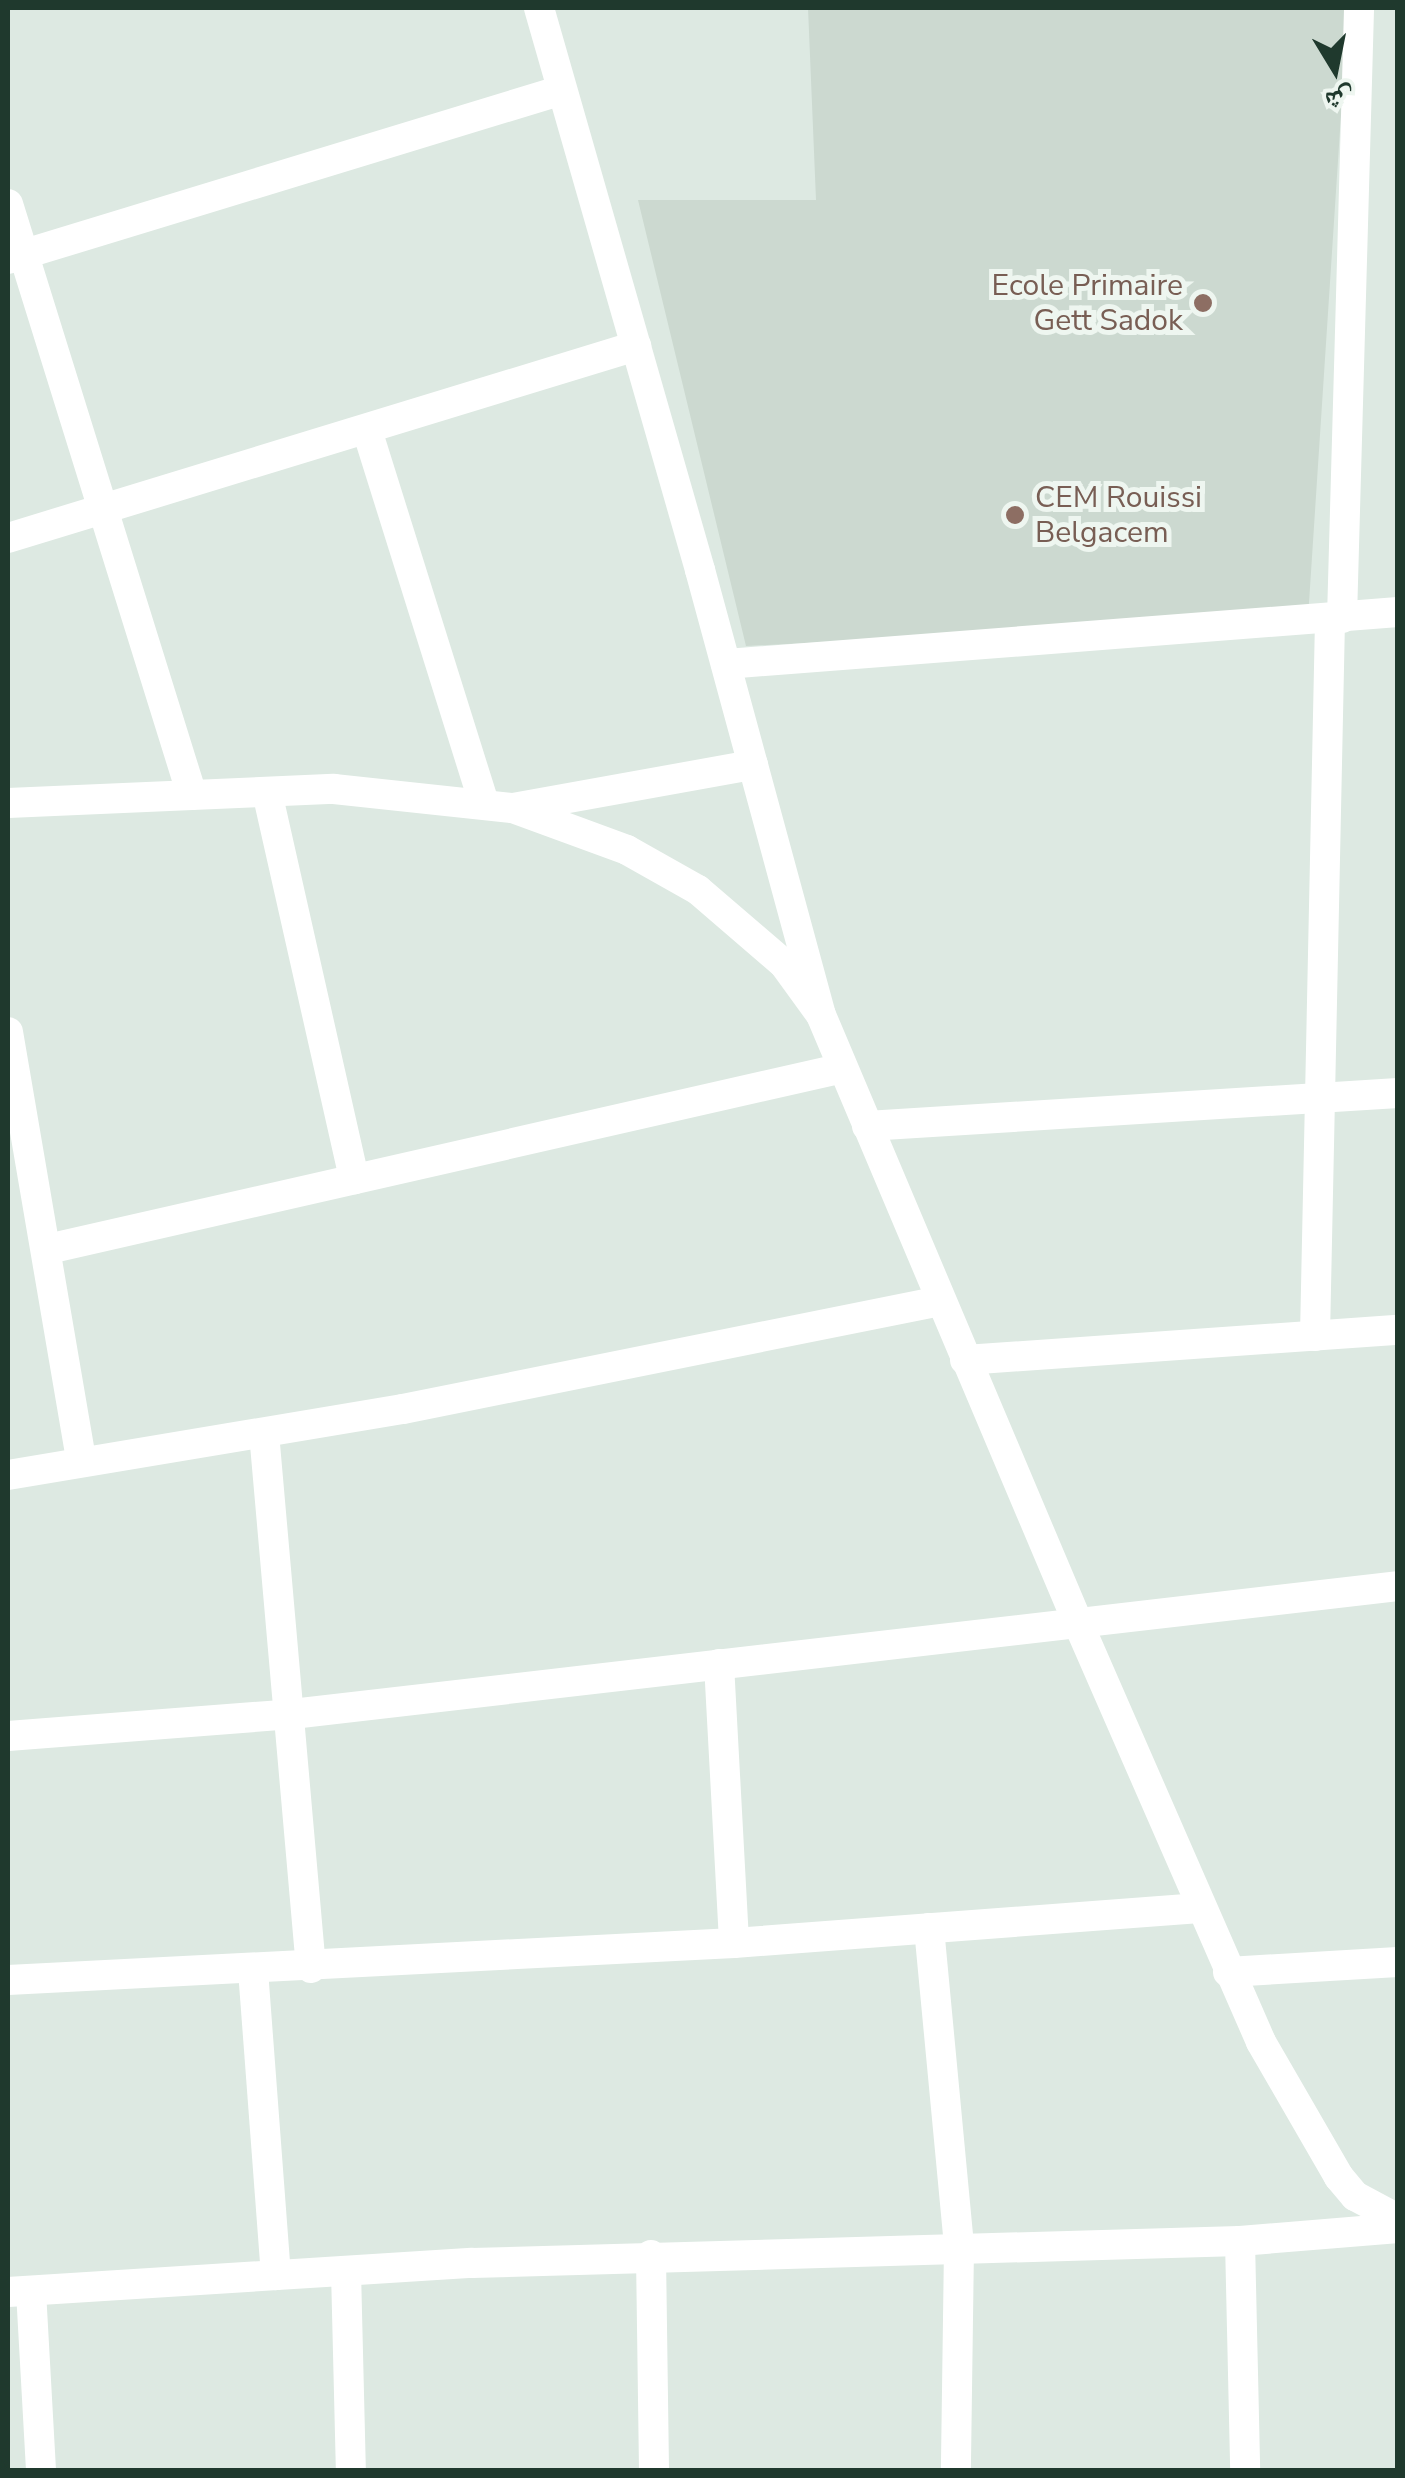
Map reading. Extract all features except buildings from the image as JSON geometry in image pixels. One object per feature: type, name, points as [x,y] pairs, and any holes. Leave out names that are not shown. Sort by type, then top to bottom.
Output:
[{"type":"street","points":[[539,8],[726,664],[821,1015],[1228,1972],[1308,2129],[1339,2178],[1355,2196],[1398,2219]]},
{"type":"street","points":[[1315,1336],[1319,1098],[1359,8]]},
{"type":"street","points":[[16,256],[562,90]]},
{"type":"street","points":[[8,204],[16,256],[104,511],[192,796]]},
{"type":"street","points":[[8,538],[636,346]]},
{"type":"street","points":[[366,430],[498,806]]},
{"type":"street","points":[[726,664],[1398,612]]},
{"type":"street","points":[[498,806],[753,765]]},
{"type":"street","points":[[8,803],[334,789],[498,806],[627,850],[698,890],[784,964],[821,1015]]},
{"type":"street","points":[[268,792],[354,1179]]},
{"type":"street","points":[[8,1032],[48,1249],[81,1461]]},
{"type":"street","points":[[48,1249],[844,1068]]},
{"type":"street","points":[[867,1126],[1398,1092]]},
{"type":"street","points":[[8,1475],[264,1433],[940,1300]]},
{"type":"street","points":[[965,1360],[1398,1330]]},
{"type":"street","points":[[264,1433],[292,1714],[310,1968]]},
{"type":"street","points":[[8,1736],[292,1714],[1398,1586]]},
{"type":"street","points":[[719,1664],[734,1943]]},
{"type":"street","points":[[8,1980],[310,1968],[734,1943],[1200,1908]]},
{"type":"street","points":[[929,1928],[959,2247],[956,2470]]},
{"type":"street","points":[[1228,1972],[1398,1962]]},
{"type":"street","points":[[253,1970],[276,2275]]},
{"type":"street","points":[[41,2470],[19,2292],[650,2255],[1240,2241],[1398,2228]]},
{"type":"street","points":[[1240,2241],[1244,2470]]},
{"type":"street","points":[[650,2255],[654,2470]]},
{"type":"street","points":[[346,2271],[351,2470]]},
{"type":"shaded area","points":[[808,8],[1348,8],[1308,618],[746,646],[638,200],[816,200]]},
{"type":"place","name":"Ecole Primaire Gett Sadok","points":[[1203,303]]},
{"type":"place","name":"CEM Rouissi Belgacem","points":[[1015,515]]}]
